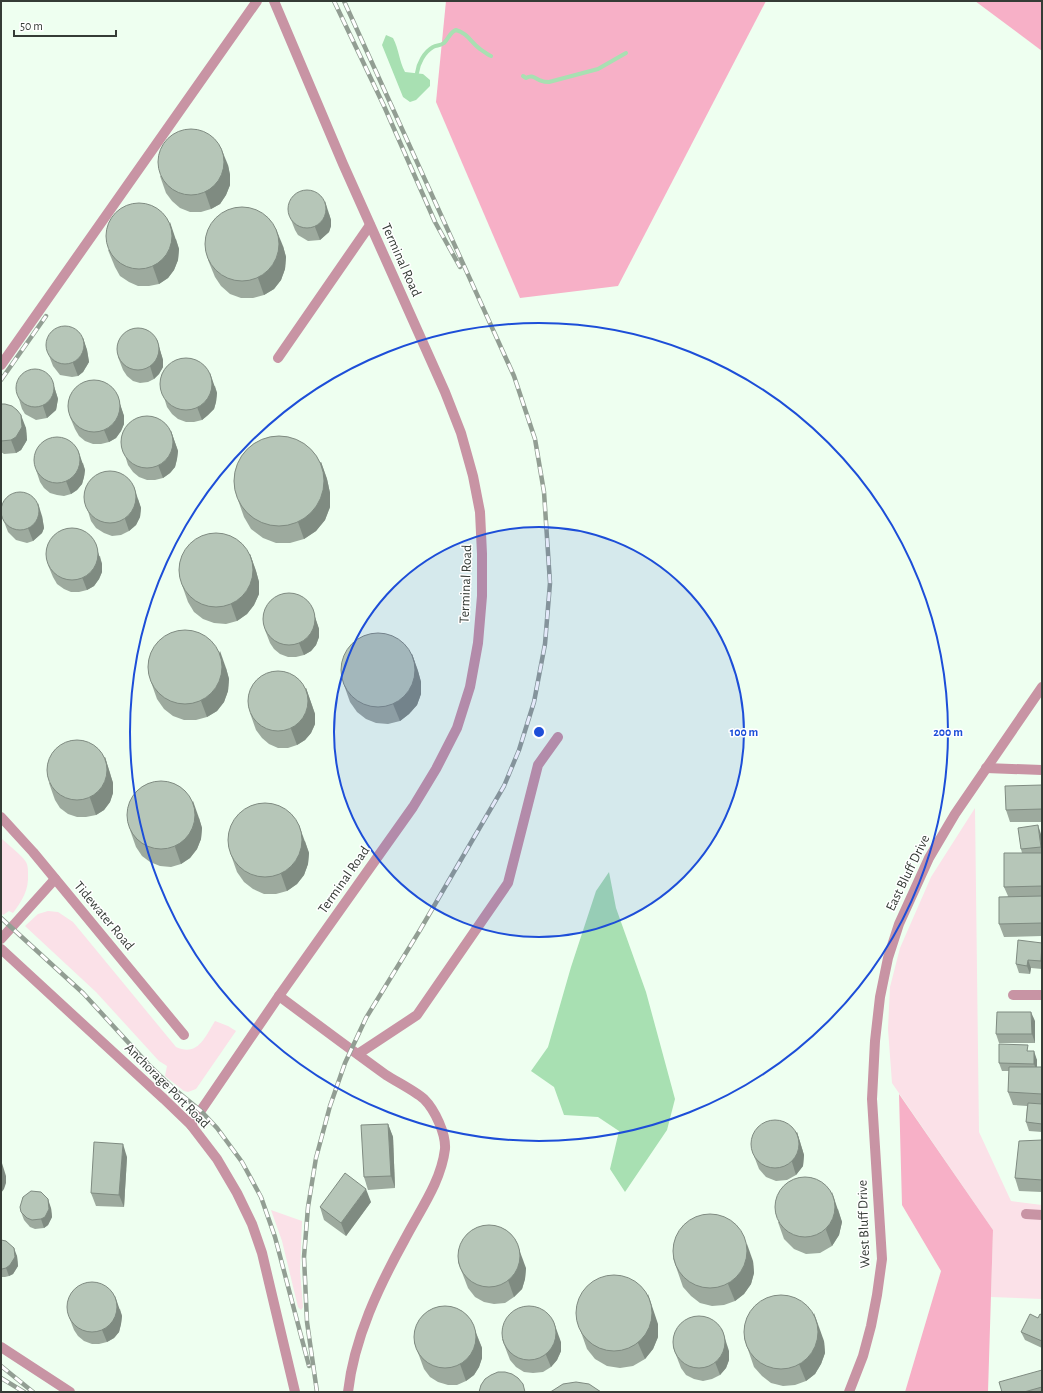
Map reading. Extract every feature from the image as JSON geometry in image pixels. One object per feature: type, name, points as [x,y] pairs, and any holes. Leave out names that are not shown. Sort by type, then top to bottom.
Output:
[{"type":"street","points":[[1,365],[257,1]]},
{"type":"street","name":"Terminal Road","points":[[191,1125],[279,996],[412,807],[436,769],[457,728],[470,688],[478,643],[482,596],[480,512],[473,476],[461,433],[445,392],[370,225],[274,1]]},
{"type":"street","points":[[278,358],[370,225]]},
{"type":"street","name":"East Bluff Drive","points":[[872,1099],[874,1041],[880,997],[888,958],[899,924],[929,858],[955,814],[1042,687]]},
{"type":"street","points":[[358,1054],[417,1014],[508,883],[538,765],[558,737]]},
{"type":"street","points":[[986,768],[1042,770]]},
{"type":"street","name":"Tidewater Road","points":[[1,817],[33,852],[184,1035]]},
{"type":"street","points":[[1,939],[55,879]]},
{"type":"street","name":"Anchorage Port Road","points":[[1,949],[191,1125],[217,1159],[237,1193],[252,1224],[262,1253],[295,1392]]},
{"type":"street","points":[[1013,995],[1042,995]]},
{"type":"street","points":[[279,996],[387,1076],[424,1099],[442,1128],[445,1147],[442,1167],[433,1188],[389,1268],[376,1298],[356,1353],[349,1380],[348,1392]]},
{"type":"street","name":"West Bluff Drive","points":[[849,1392],[863,1356],[871,1326],[882,1259],[872,1099]]},
{"type":"street","points":[[1026,1214],[1042,1215]]},
{"type":"street","points":[[1,1347],[70,1392]]},
{"type":"shaded area","points":[[446,1],[766,1],[618,286],[520,298],[436,102]]},
{"type":"shaded area","points":[[975,1],[1042,1],[1042,51]]},
{"type":"shaded area","points":[[386,35],[393,38],[405,72],[423,74],[430,80],[430,86],[416,100],[410,102],[403,97],[382,45]]},
{"type":"shaded area","points":[[975,808],[979,1132],[1011,1201],[1042,1205],[1042,1299],[991,1297],[993,1230],[892,1083],[888,1029],[890,987],[900,948],[931,877]]},
{"type":"shaded area","points":[[1,838],[24,859],[28,871],[26,890],[22,900],[13,913],[9,911],[3,915],[1,913]]},
{"type":"shaded area","points":[[609,872],[616,908],[646,992],[675,1099],[667,1130],[625,1192],[610,1169],[619,1131],[598,1117],[564,1115],[554,1087],[531,1071],[548,1047],[571,967],[596,891]]},
{"type":"shaded area","points":[[48,911],[58,912],[73,922],[176,1047],[190,1049],[200,1044],[215,1021],[236,1031],[196,1089],[188,1092],[184,1091],[165,1076],[167,1066],[159,1061],[96,992],[25,926],[38,914]]},
{"type":"shaded area","points":[[899,1094],[993,1230],[988,1392],[905,1392],[941,1271],[902,1205]]},
{"type":"shaded area","points":[[271,1210],[302,1221],[300,1271],[303,1307],[301,1310],[298,1307],[282,1241]]},
{"type":"building","points":[[184,129],[198,129],[210,134],[219,143],[224,155],[222,175],[215,186],[198,195],[184,195],[172,190],[163,181],[158,169],[158,155],[163,143],[172,134]]},
{"type":"building","points":[[307,190],[317,193],[323,199],[326,209],[323,219],[317,225],[307,228],[297,225],[291,219],[288,209],[291,199],[297,193]]},
{"type":"building","points":[[132,203],[146,203],[158,208],[167,217],[172,229],[170,249],[163,260],[146,269],[132,269],[120,264],[111,255],[106,243],[106,229],[111,217],[120,208]]},
{"type":"building","points":[[242,207],[263,213],[273,223],[279,244],[273,265],[263,275],[242,281],[221,275],[211,265],[205,244],[211,223],[221,213]]},
{"type":"building","points":[[65,326],[75,329],[81,335],[84,345],[81,355],[75,361],[65,364],[55,361],[49,355],[46,345],[49,335],[55,329]]},
{"type":"building","points":[[134,328],[142,328],[150,331],[156,337],[159,349],[156,361],[150,367],[142,370],[134,370],[126,367],[120,361],[117,353],[117,345],[120,337],[126,331]]},
{"type":"building","points":[[186,358],[196,360],[204,366],[210,374],[212,384],[210,394],[204,402],[196,408],[186,410],[176,408],[168,402],[162,394],[160,384],[162,374],[168,366],[176,360]]},
{"type":"building","points":[[35,369],[45,372],[51,378],[54,388],[51,398],[45,404],[35,407],[25,404],[19,398],[16,388],[19,378],[25,372]]},
{"type":"building","points":[[94,380],[104,382],[112,388],[118,396],[120,406],[118,416],[112,424],[104,430],[94,432],[84,430],[76,424],[70,416],[68,406],[70,396],[76,388],[84,382]]},
{"type":"building","points":[[1,404],[12,406],[21,415],[22,427],[16,437],[11,440],[1,441]]},
{"type":"building","points":[[147,416],[157,418],[165,424],[171,432],[173,442],[171,452],[165,460],[157,466],[147,468],[137,466],[129,460],[123,452],[121,442],[123,432],[129,424],[137,418]]},
{"type":"building","points":[[279,436],[296,439],[311,449],[321,464],[324,481],[321,498],[311,513],[296,523],[279,526],[262,523],[247,513],[237,498],[234,481],[237,464],[247,449],[262,439]]},
{"type":"building","points":[[53,437],[61,437],[70,441],[76,447],[80,460],[76,473],[70,479],[61,483],[53,483],[44,479],[38,473],[34,464],[34,456],[38,447],[44,441]]},
{"type":"building","points":[[110,471],[120,473],[128,479],[134,487],[136,497],[134,507],[128,515],[120,521],[110,523],[100,521],[92,515],[86,507],[84,497],[86,487],[92,479],[100,473]]},
{"type":"building","points":[[20,492],[30,495],[36,501],[39,511],[36,521],[30,527],[20,530],[10,527],[4,521],[1,511],[4,501],[10,495]]},
{"type":"building","points":[[72,528],[82,530],[90,536],[96,544],[98,554],[96,564],[90,572],[82,578],[72,580],[62,578],[54,572],[48,564],[46,554],[48,544],[54,536],[62,530]]},
{"type":"building","points":[[216,533],[237,539],[247,549],[253,570],[247,591],[237,601],[216,607],[195,601],[185,591],[179,570],[185,549],[195,539]]},
{"type":"building","points":[[289,593],[299,595],[307,601],[313,609],[315,619],[313,629],[307,637],[299,643],[289,645],[279,643],[271,637],[265,629],[263,619],[265,609],[271,601],[279,595]]},
{"type":"building","points":[[185,630],[206,636],[216,646],[222,667],[216,688],[206,698],[185,704],[164,698],[154,688],[148,667],[154,646],[164,636]]},
{"type":"building","points":[[378,633],[399,639],[409,649],[415,670],[409,691],[399,701],[378,707],[357,701],[347,691],[341,670],[347,649],[357,639]]},
{"type":"building","points":[[272,671],[284,671],[300,679],[306,689],[308,701],[306,713],[300,723],[284,731],[272,731],[256,723],[248,707],[248,695],[256,679]]},
{"type":"building","points":[[71,740],[83,740],[99,748],[105,758],[107,770],[105,782],[99,792],[83,800],[71,800],[55,792],[47,776],[47,764],[55,748]]},
{"type":"building","points":[[154,781],[168,781],[180,787],[189,796],[195,808],[193,828],[185,839],[174,847],[168,849],[154,849],[148,847],[137,839],[129,828],[127,822],[127,808],[129,802],[137,791],[148,783]]},
{"type":"building","points":[[1042,785],[1042,809],[1006,810],[1005,786]]},
{"type":"building","points":[[265,803],[286,809],[296,819],[302,840],[296,861],[286,871],[265,877],[244,871],[234,861],[228,840],[234,819],[244,809]]},
{"type":"building","points":[[1038,825],[1041,847],[1021,849],[1018,828]]},
{"type":"building","points":[[1004,853],[1042,853],[1042,886],[1004,887]]},
{"type":"building","points":[[1042,896],[1042,923],[999,924],[999,897]]},
{"type":"building","points":[[1018,940],[1042,943],[1041,961],[1028,960],[1027,966],[1016,964]]},
{"type":"building","points":[[997,1012],[1031,1012],[1032,1034],[996,1034]]},
{"type":"building","points":[[999,1044],[1028,1045],[1027,1051],[1034,1051],[1034,1064],[999,1063]]},
{"type":"building","points":[[1009,1067],[1042,1067],[1042,1094],[1008,1092]]},
{"type":"building","points":[[1028,1103],[1042,1104],[1042,1124],[1026,1122]]},
{"type":"building","points":[[770,1120],[780,1120],[792,1127],[799,1139],[799,1149],[792,1161],[780,1168],[770,1168],[762,1164],[755,1157],[751,1149],[751,1139],[755,1131],[762,1124]]},
{"type":"building","points":[[388,1124],[391,1176],[364,1177],[361,1125]]},
{"type":"building","points":[[1042,1140],[1042,1180],[1015,1178],[1019,1141]]},
{"type":"building","points":[[94,1142],[123,1144],[119,1195],[91,1193]]},
{"type":"building","points":[[345,1173],[366,1189],[341,1223],[320,1207]]},
{"type":"building","points":[[799,1177],[811,1177],[822,1182],[830,1190],[835,1201],[833,1219],[822,1232],[811,1237],[799,1237],[788,1232],[780,1224],[775,1213],[775,1201],[780,1190],[788,1182]]},
{"type":"building","points":[[31,1191],[41,1192],[48,1199],[49,1209],[45,1217],[41,1219],[32,1220],[27,1218],[21,1212],[20,1207],[23,1197]]},
{"type":"building","points":[[703,1214],[717,1214],[731,1220],[741,1230],[747,1244],[745,1265],[741,1272],[731,1282],[717,1288],[703,1288],[689,1282],[679,1272],[673,1258],[673,1244],[679,1230],[689,1220]]},
{"type":"building","points":[[489,1225],[506,1230],[511,1234],[515,1239],[520,1256],[515,1273],[511,1278],[506,1282],[489,1287],[472,1282],[467,1278],[463,1273],[458,1256],[463,1239],[467,1234],[472,1230]]},
{"type":"building","points":[[1,1240],[6,1241],[14,1248],[15,1257],[10,1265],[2,1269],[1,1269]]},
{"type":"building","points":[[614,1275],[628,1278],[641,1286],[649,1299],[652,1313],[649,1327],[641,1340],[628,1348],[614,1351],[600,1348],[587,1340],[579,1327],[576,1313],[579,1299],[587,1286],[600,1278]]},
{"type":"building","points":[[87,1282],[97,1282],[110,1289],[117,1302],[117,1312],[110,1325],[97,1332],[87,1332],[78,1328],[71,1321],[67,1312],[67,1302],[71,1293],[78,1286]]},
{"type":"building","points":[[774,1295],[788,1295],[802,1301],[812,1311],[818,1325],[816,1346],[812,1353],[802,1363],[788,1369],[774,1369],[760,1363],[750,1353],[744,1339],[744,1325],[750,1311],[760,1301]]},
{"type":"building","points":[[445,1306],[462,1311],[467,1315],[471,1320],[476,1337],[471,1354],[467,1359],[462,1363],[445,1368],[428,1363],[423,1359],[419,1354],[414,1337],[419,1320],[423,1315],[428,1311]]},
{"type":"building","points":[[529,1306],[539,1308],[548,1314],[554,1323],[556,1333],[554,1343],[548,1352],[539,1358],[529,1360],[519,1358],[510,1352],[504,1343],[502,1333],[504,1323],[510,1314],[519,1308]]},
{"type":"building","points":[[1030,1314],[1038,1318],[1040,1314],[1042,1315],[1042,1341],[1021,1332]]},
{"type":"building","points":[[699,1316],[713,1320],[721,1328],[725,1342],[721,1356],[713,1364],[699,1368],[685,1364],[677,1356],[673,1342],[677,1328],[685,1320]]},
{"type":"building","points":[[1042,1370],[1042,1387],[1024,1392],[1002,1392],[999,1382]]},
{"type":"building","points":[[498,1372],[512,1374],[518,1378],[523,1384],[525,1392],[479,1392],[485,1379]]},
{"type":"building","points":[[576,1382],[589,1384],[601,1392],[550,1392],[563,1384]]},
{"type":"waterway","points":[[417,73],[424,55],[433,47],[444,43],[456,30],[467,36],[477,46],[491,56]]},
{"type":"waterway","points":[[523,76],[526,78],[532,77],[544,82],[549,82],[598,69],[626,53]]},
{"type":"railway","points":[[334,1],[384,106],[435,222],[460,267]]},
{"type":"railway","points":[[317,1392],[307,1322],[304,1257],[308,1207],[316,1158],[330,1106],[345,1063],[366,1018],[420,930],[504,786],[519,750],[534,702],[545,644],[550,583],[544,492],[535,439],[514,376],[344,1]]},
{"type":"railway","points":[[1,380],[46,316]]},
{"type":"railway","points":[[1,918],[83,993],[148,1064],[173,1088],[201,1111],[217,1128],[242,1162],[261,1197],[275,1237],[309,1366]]},
{"type":"railway","points":[[1,1366],[33,1392]]},
{"type":"railway","points":[[1,1378],[24,1392]]}]
